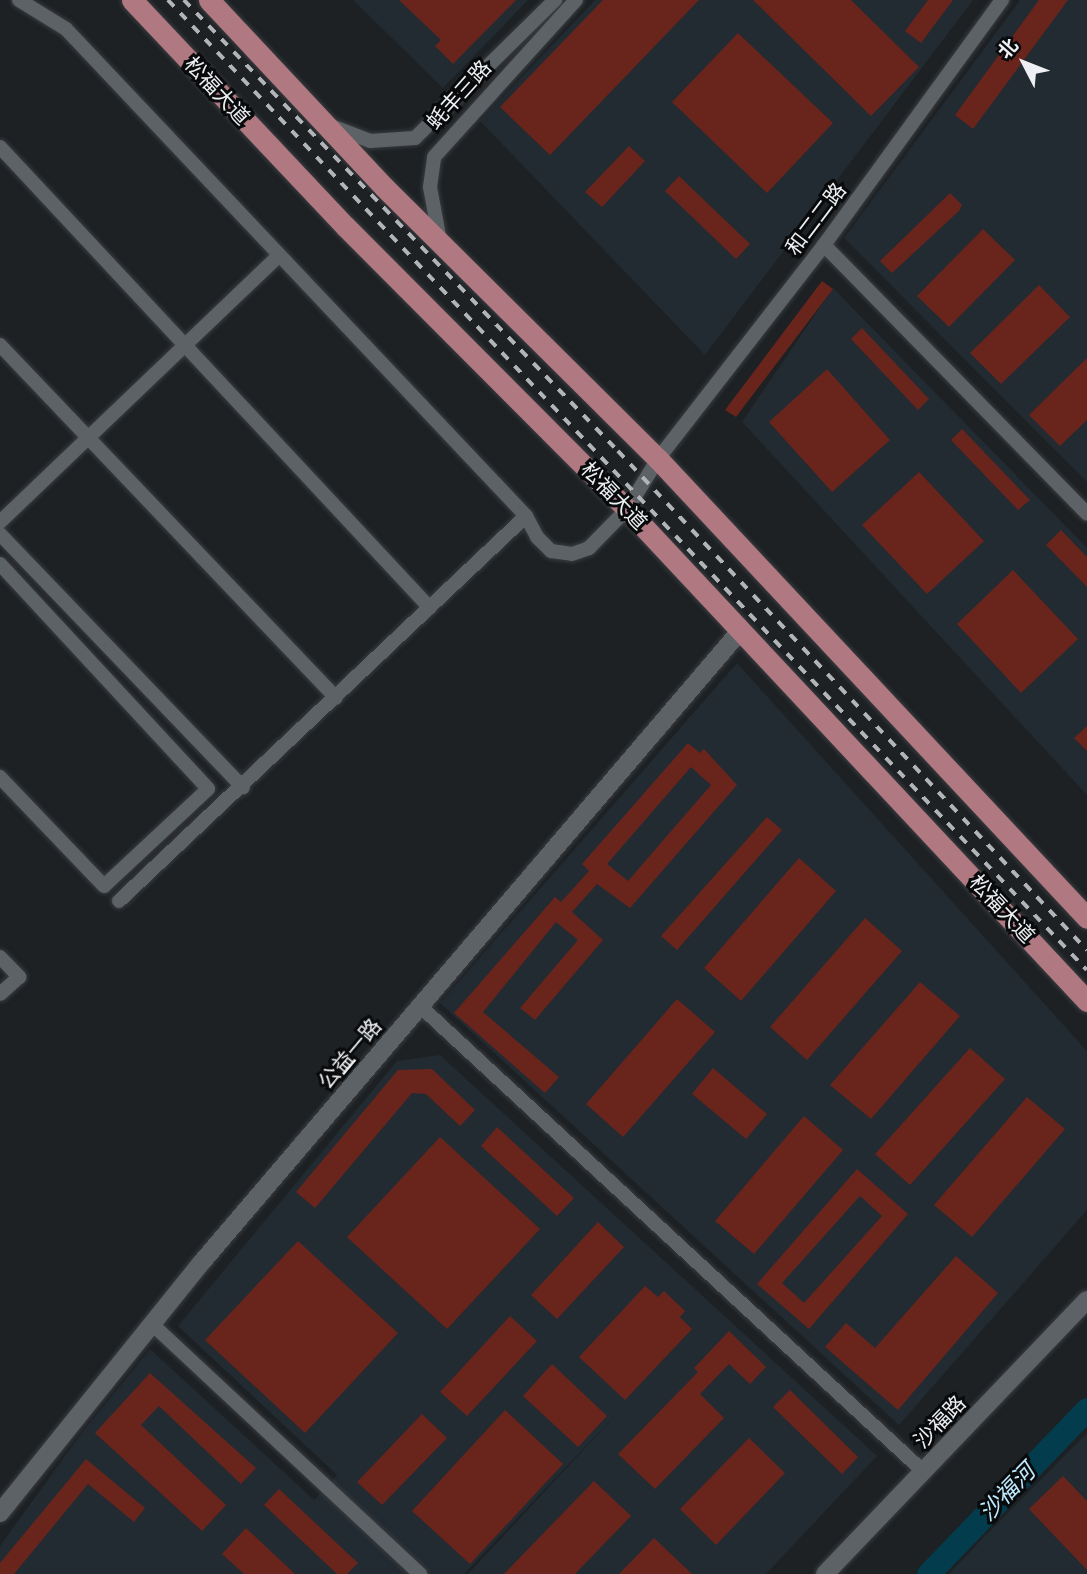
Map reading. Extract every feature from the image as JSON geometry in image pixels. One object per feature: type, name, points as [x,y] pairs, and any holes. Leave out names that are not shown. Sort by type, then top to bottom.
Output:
[{"type":"main road","name":"松福大道","points":[[132,0],[345,226],[628,509],[1087,1000]]},
{"type":"main road","points":[[209,0],[440,242],[658,459],[1087,918]]},
{"type":"street","name":"和二二路","points":[[19,0],[66,29],[526,516],[537,537],[551,551],[572,554],[589,548],[628,509],[658,459],[824,245],[1002,0]]},
{"type":"street","name":"蚝丰三路","points":[[322,121],[370,141],[415,138],[555,0]]},
{"type":"street","name":"蚝丰三路","points":[[440,242],[430,187],[434,157],[576,0]]},
{"type":"street","points":[[0,147],[430,608]]},
{"type":"street","points":[[824,245],[1087,514]]},
{"type":"street","points":[[0,522],[186,347],[279,255]]},
{"type":"street","points":[[0,345],[336,698]]},
{"type":"street","points":[[119,901],[243,787],[526,516]]},
{"type":"street","points":[[0,534],[243,787]]},
{"type":"street","points":[[0,564],[208,789],[104,886],[0,776]]},
{"type":"street","name":"公益一路","points":[[0,1513],[152,1324],[741,630]]},
{"type":"street","points":[[0,957],[19,977],[0,994]]},
{"type":"street","points":[[420,1006],[924,1472]]},
{"type":"street","name":"沙福路","points":[[825,1574],[1087,1300]]},
{"type":"street","points":[[152,1324],[420,1574]]},
{"type":"shaded area","points":[[353,0],[528,0],[443,88]]},
{"type":"shaded area","points":[[595,0],[973,0],[705,355],[480,121]]},
{"type":"shaded area","points":[[1020,0],[1087,0],[1087,482],[844,238]]},
{"type":"shaded area","points":[[833,288],[1087,548],[1087,795],[742,422]]},
{"type":"shaded area","points":[[737,663],[1087,1051],[1087,1210],[899,1425],[440,1003]]},
{"type":"shaded area","points":[[440,1055],[877,1456],[766,1574],[468,1574],[626,1404],[464,1574],[0,1574],[0,1546],[80,1435],[150,1349],[314,1500],[337,1475],[178,1326],[397,1061]]},
{"type":"shaded area","points":[[1087,1433],[1087,1574],[949,1574],[982,1539]]},
{"type":"building","points":[[399,0],[516,0],[453,64],[435,46],[441,40]]},
{"type":"building","points":[[603,0],[699,0],[550,155],[500,107]]},
{"type":"building","points":[[753,0],[851,0],[919,67],[871,116]]},
{"type":"building","points":[[928,0],[953,0],[921,43],[905,31]]},
{"type":"building","points":[[1039,0],[1068,0],[973,129],[955,115]]},
{"type":"building","points":[[738,33],[833,123],[767,193],[672,102]]},
{"type":"building","points":[[629,146],[645,161],[602,207],[585,192]]},
{"type":"building","points":[[679,176],[750,244],[736,259],[665,191]]},
{"type":"building","points":[[950,193],[962,205],[959,211],[892,273],[880,261]]},
{"type":"building","points":[[983,229],[1015,260],[949,327],[917,296]]},
{"type":"building","points":[[822,281],[833,289],[736,417],[725,410]]},
{"type":"building","points":[[1039,285],[1070,317],[1001,384],[970,353]]},
{"type":"building","points":[[862,328],[929,399],[918,410],[851,339]]},
{"type":"building","points":[[1087,358],[1087,420],[1060,446],[1029,415]]},
{"type":"building","points":[[827,369],[890,440],[832,492],[769,422]]},
{"type":"building","points":[[962,429],[1030,500],[1018,510],[951,440]]},
{"type":"building","points":[[919,472],[984,541],[927,594],[862,525]]},
{"type":"building","points":[[1061,530],[1087,557],[1087,587],[1046,545]]},
{"type":"building","points":[[1013,570],[1078,639],[1021,693],[957,624]]},
{"type":"building","points":[[1087,726],[1087,751],[1074,738]]},
{"type":"building","points":[[688,743],[700,753],[704,749],[737,785],[630,908],[597,884],[572,912],[603,940],[535,1020],[520,1008],[578,940],[556,922],[483,1012],[559,1077],[545,1093],[454,1013],[555,897],[561,902],[589,871],[582,864]],"holes":[[[691,767],[711,785],[628,881],[607,864]]]},
{"type":"building","points":[[767,817],[782,830],[677,950],[661,936]]},
{"type":"building","points":[[799,858],[836,891],[741,1001],[704,968]]},
{"type":"building","points":[[865,918],[902,951],[807,1060],[770,1027]]},
{"type":"building","points":[[920,982],[960,1016],[871,1119],[830,1085]]},
{"type":"building","points":[[677,999],[715,1032],[623,1137],[586,1104]]},
{"type":"building","points":[[970,1048],[1005,1079],[910,1185],[875,1154]]},
{"type":"building","points":[[713,1068],[767,1114],[746,1139],[692,1094]]},
{"type":"building","points":[[432,1069],[475,1110],[460,1126],[426,1094],[412,1093],[315,1208],[296,1192],[398,1070]]},
{"type":"building","points":[[1027,1097],[1065,1129],[972,1237],[934,1205]]},
{"type":"building","points":[[804,1116],[843,1150],[754,1254],[715,1221]]},
{"type":"building","points":[[497,1127],[574,1198],[557,1216],[481,1146]]},
{"type":"building","points":[[440,1137],[540,1229],[447,1329],[347,1237]]},
{"type":"building","points":[[857,1169],[908,1214],[809,1329],[757,1284]],"holes":[[[860,1196],[882,1216],[804,1303],[782,1283]]]},
{"type":"building","points":[[598,1222],[624,1247],[557,1319],[531,1295]]},
{"type":"building","points":[[298,1241],[398,1333],[305,1433],[205,1340]]},
{"type":"building","points":[[956,1256],[998,1293],[898,1410],[825,1347],[846,1323],[875,1348]]},
{"type":"building","points":[[645,1286],[658,1297],[664,1291],[685,1311],[680,1317],[692,1329],[625,1400],[579,1357]]},
{"type":"building","points":[[510,1316],[537,1341],[467,1416],[440,1392]]},
{"type":"building","points":[[729,1331],[766,1367],[750,1384],[729,1364],[700,1394],[724,1418],[655,1489],[618,1454],[698,1372],[694,1368]]},
{"type":"building","points":[[552,1364],[607,1416],[578,1447],[523,1396]]},
{"type":"building","points":[[150,1373],[256,1468],[241,1484],[159,1406],[141,1425],[226,1505],[202,1531],[95,1433]]},
{"type":"building","points":[[790,1390],[858,1457],[842,1474],[773,1407]]},
{"type":"building","points":[[505,1410],[563,1464],[470,1564],[412,1511]]},
{"type":"building","points":[[422,1414],[447,1438],[382,1505],[357,1482]]},
{"type":"building","points":[[749,1438],[785,1473],[716,1545],[680,1509]]},
{"type":"building","points":[[86,1459],[145,1508],[134,1522],[88,1484],[14,1574],[0,1574],[0,1563]]},
{"type":"building","points":[[1063,1476],[1087,1501],[1087,1570],[1029,1509]]},
{"type":"building","points":[[594,1481],[631,1516],[575,1574],[504,1574]]},
{"type":"building","points":[[279,1489],[358,1563],[347,1574],[337,1574],[264,1505]]},
{"type":"building","points":[[246,1528],[295,1574],[244,1574],[222,1554]]},
{"type":"building","points":[[654,1538],[692,1574],[619,1574]]},
{"type":"waterway","name":"沙福河","points":[[928,1574],[1087,1409]]},
{"type":"railway","points":[[168,0],[1087,970]]},
{"type":"railway","points":[[184,0],[618,451],[1087,950]]}]
